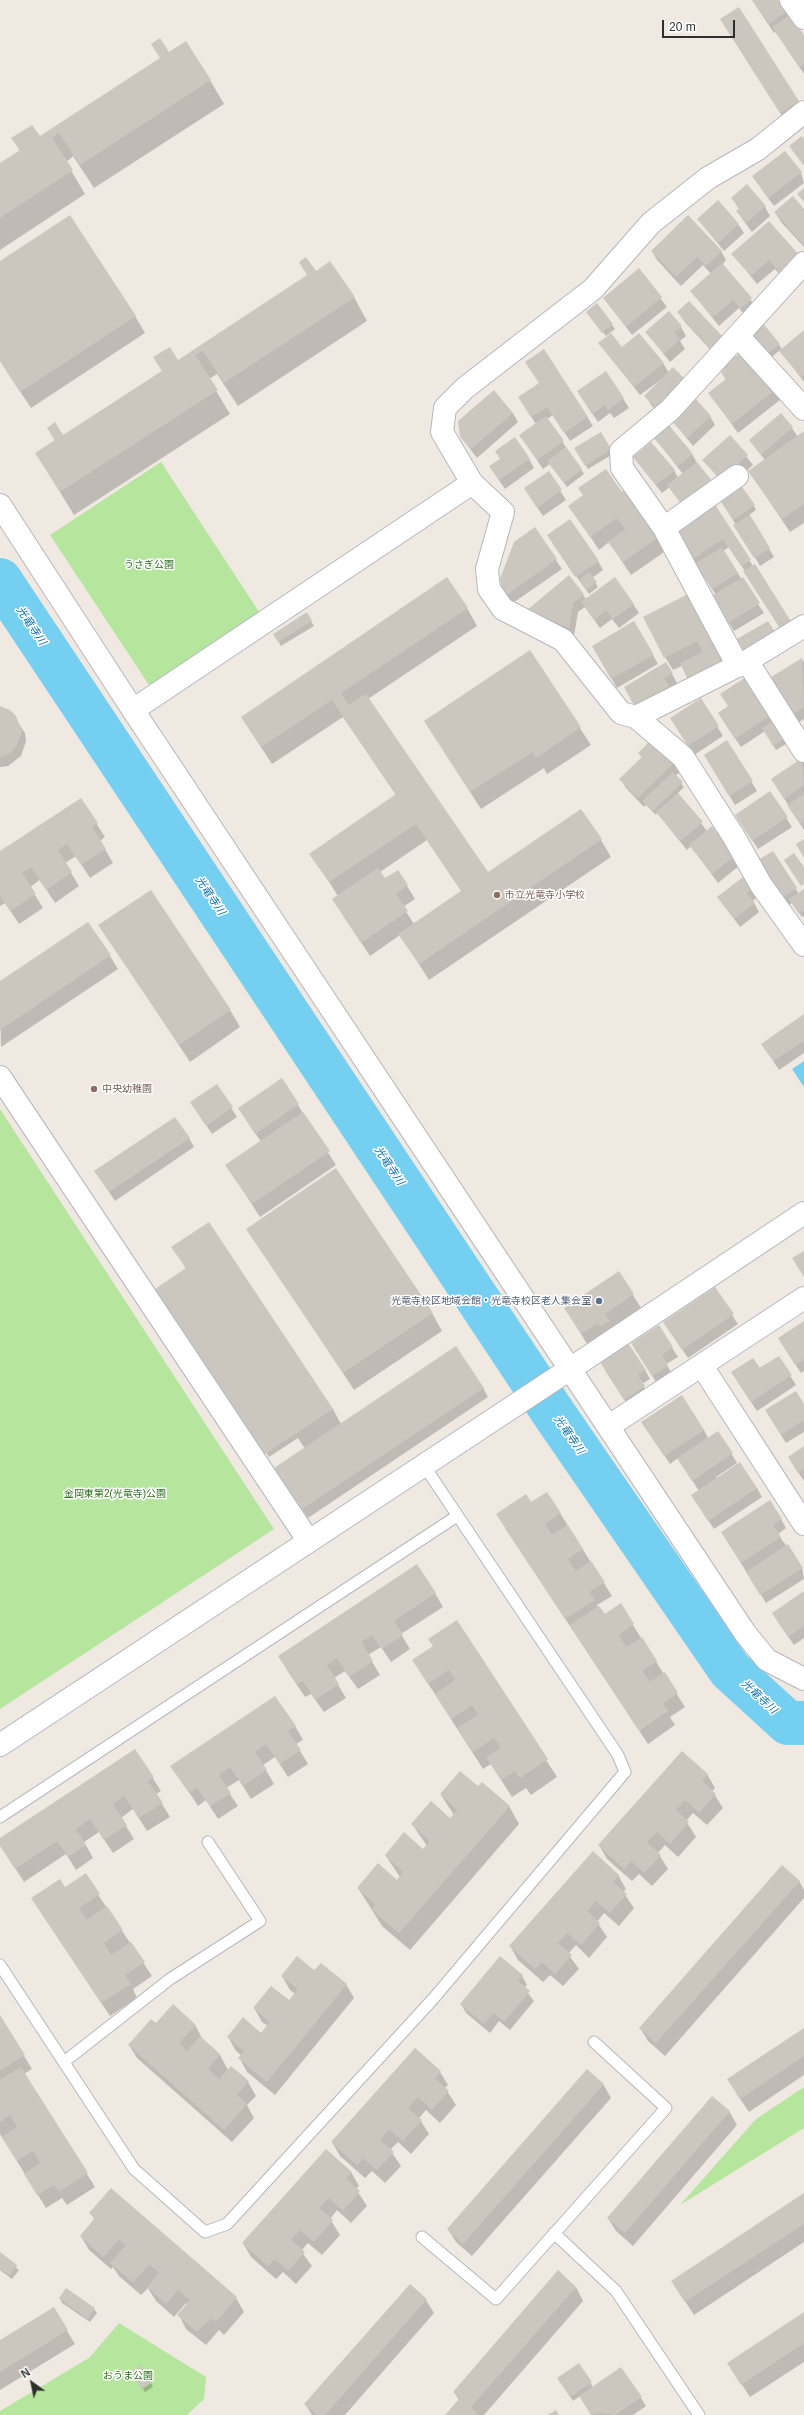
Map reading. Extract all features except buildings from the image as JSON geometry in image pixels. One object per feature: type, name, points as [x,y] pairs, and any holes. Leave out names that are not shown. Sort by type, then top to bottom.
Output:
[{"type":"street","points":[[791,0],[804,18]]},
{"type":"street","points":[[804,112],[758,149],[708,178],[651,223],[593,289],[465,388],[445,408],[442,432],[472,483],[503,512],[487,569],[489,589],[503,609],[564,640],[620,713],[636,717],[683,756],[734,836],[761,885],[804,945]]},
{"type":"street","points":[[804,263],[670,410],[621,451],[622,468],[664,528],[743,663],[804,751]]},
{"type":"street","points":[[738,336],[804,409]]},
{"type":"street","points":[[664,528],[737,476]]},
{"type":"street","points":[[134,710],[472,483]]},
{"type":"street","points":[[0,505],[745,1633],[767,1660],[804,1679]]},
{"type":"street","points":[[636,717],[743,663],[804,626]]},
{"type":"street","points":[[0,1077],[308,1540]]},
{"type":"street","points":[[0,1745],[423,1464],[570,1369],[804,1212]]},
{"type":"street","points":[[609,1426],[804,1298]]},
{"type":"street","points":[[702,1366],[804,1524]]},
{"type":"lane","points":[[0,1965],[134,2169],[205,2232],[227,2224],[433,1999],[625,1772],[618,1756],[423,1464]]},
{"type":"lane","points":[[0,1817],[458,1516]]},
{"type":"lane","points":[[64,2062],[170,1979],[260,1921],[208,1842]]},
{"type":"lane","points":[[422,2237],[496,2299],[554,2232],[666,2108],[594,2042]]},
{"type":"lane","points":[[554,2232],[616,2291],[699,2415]]},
{"type":"green space","name":"うさぎ公園","points":[[161,462],[261,615],[151,688],[50,535]]},
{"type":"green space","name":"金岡東第2(光竜寺)公園","points":[[0,1109],[274,1529],[0,1709]]},
{"type":"green space","points":[[804,2087],[804,2128],[680,2205],[756,2119]]},
{"type":"green space","name":"おうま公園","points":[[119,2323],[206,2377],[204,2399],[187,2415],[0,2415],[0,2411],[89,2358]]},
{"type":"water","points":[[804,1061],[804,1087],[792,1069]]},
{"type":"waterway","name":"光竜寺川","points":[[0,580],[554,1414],[730,1670],[788,1723],[804,1723]]},
{"type":"place","name":"市立光竜寺小学校","points":[[497,895]]},
{"type":"place","name":"中央幼稚園","points":[[94,1089]]},
{"type":"place","name":"光竜寺校区地域会館・光竜寺校区老人集会室","points":[[599,1301]]}]
